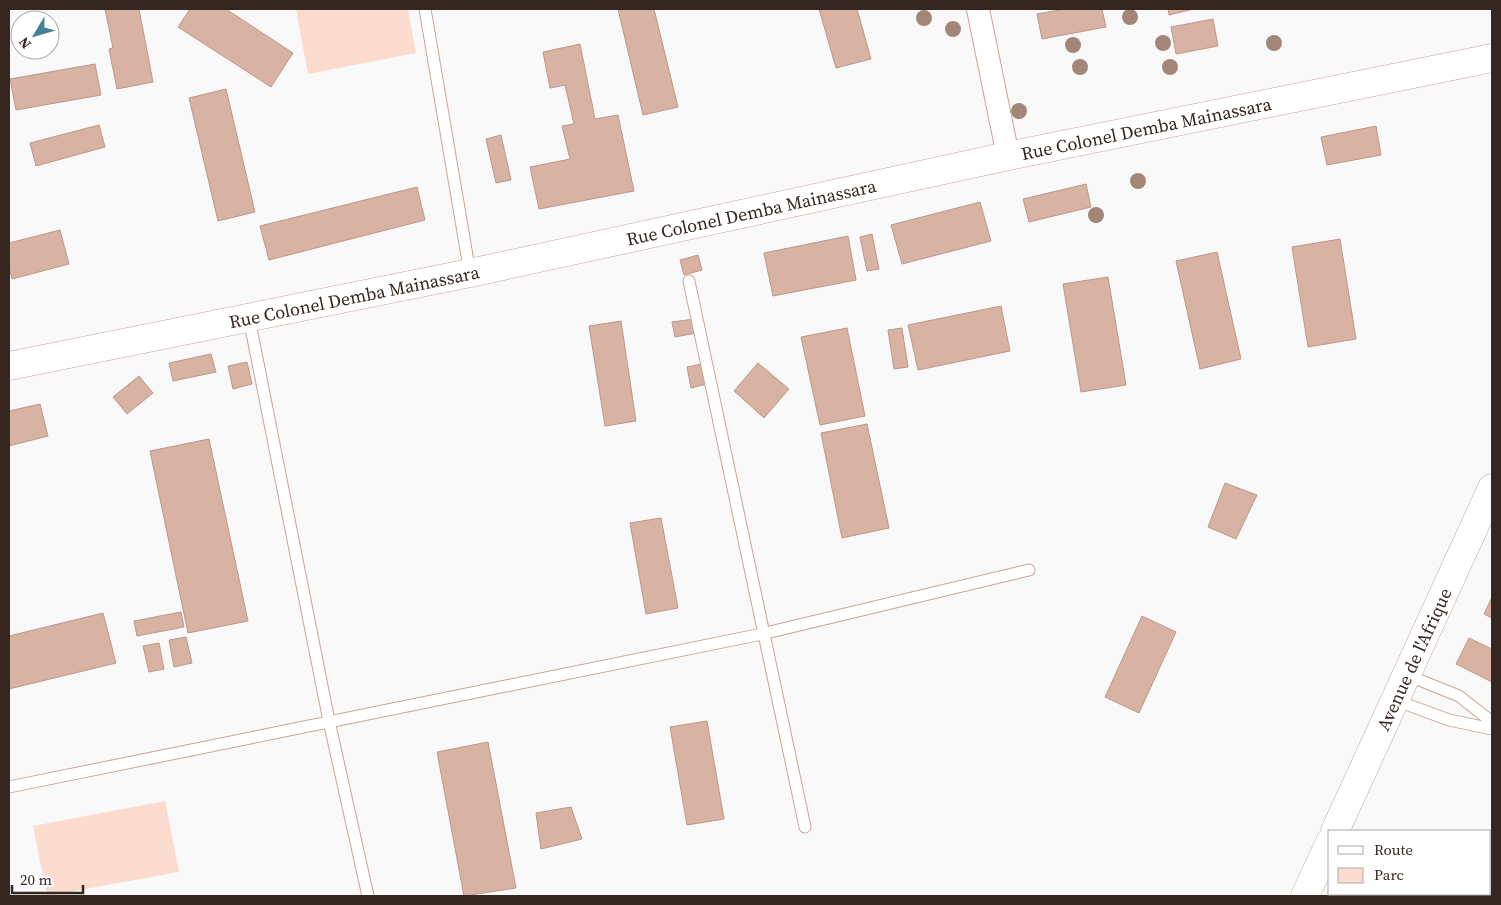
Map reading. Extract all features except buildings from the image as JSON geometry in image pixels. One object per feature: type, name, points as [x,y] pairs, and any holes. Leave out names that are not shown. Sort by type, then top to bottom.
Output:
[{"type":"street","points":[[978,9],[1008,156]]},
{"type":"street","name":"Rue Colonel Demba Mainassara","points":[[9,366],[470,273],[1008,156],[1492,58]]},
{"type":"street","name":"Avenue de l'Afrique","points":[[1335,830],[1492,488]]},
{"type":"street","points":[[1305,896],[1328,846]]},
{"type":"lane","points":[[425,9],[470,273]]},
{"type":"lane","points":[[689,281],[762,634],[805,827]]},
{"type":"lane","points":[[249,317],[329,722],[368,896]]},
{"type":"lane","points":[[9,787],[762,634],[1029,570]]},
{"type":"lane","points":[[1406,674],[1460,696],[1492,722]]},
{"type":"lane","points":[[1395,700],[1449,720],[1492,729]]},
{"type":"green space","points":[[296,9],[408,9],[416,53],[308,74]]},
{"type":"green space","points":[[165,801],[179,872],[47,896],[33,826]]}]
